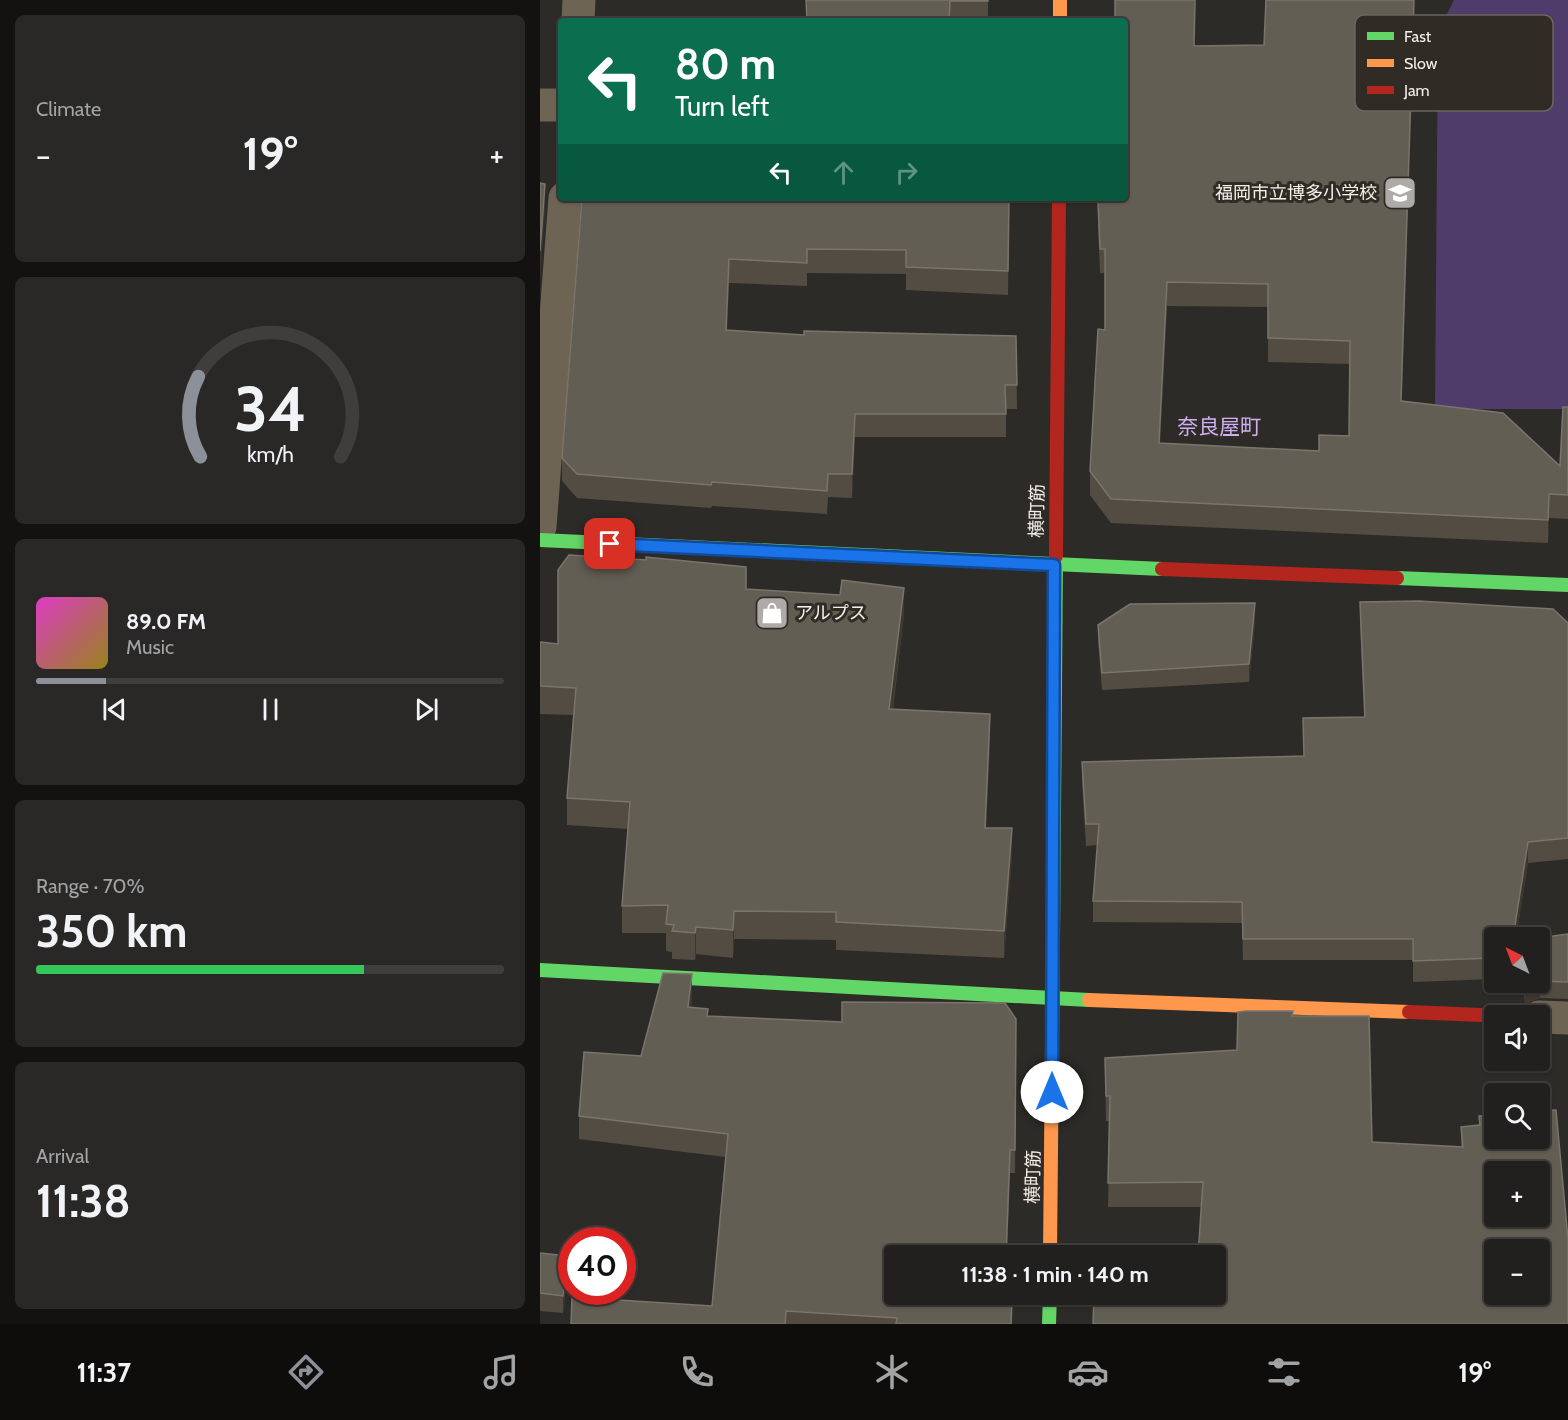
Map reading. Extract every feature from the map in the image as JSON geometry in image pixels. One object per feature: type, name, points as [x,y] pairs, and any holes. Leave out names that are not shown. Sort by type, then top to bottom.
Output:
[{"type":"street","points":[[578,18],[579,0]]},
{"type":"street","points":[[1060,0],[1060,18]]},
{"type":"street","points":[[540,105],[558,105]]},
{"type":"street","points":[[540,527],[565,201]]},
{"type":"street","name":"横町筋","points":[[1050,1245],[1054,565],[1059,201]]},
{"type":"street","points":[[540,540],[1054,565],[1568,585]]},
{"type":"street","points":[[540,970],[1052,999],[1484,1015]]},
{"type":"street","points":[[1550,1017],[1568,1018]]},
{"type":"street","points":[[1049,1324],[1050,1305]]},
{"type":"shaded area","points":[[1454,0],[1568,0],[1568,409],[1435,409],[1437,111],[1553,111],[1553,15],[1446,15]]},
{"type":"building","points":[[806,0],[988,0],[950,1],[949,18],[807,18]]},
{"type":"building","points":[[1115,0],[1195,0],[1194,46],[1264,45],[1266,0],[1414,0],[1414,15],[1355,15],[1355,111],[1410,111],[1401,401],[1503,413],[1560,466],[1563,407],[1568,407],[1568,495],[1549,494],[1548,520],[1111,499],[1090,471],[1098,329],[1105,330],[1105,249],[1100,249],[1098,201],[1128,201],[1128,18],[1115,18]],"holes":[[[1167,282],[1268,284],[1268,338],[1350,341],[1349,436],[1319,435],[1319,451],[1159,443]]]},
{"type":"building","points":[[540,183],[545,184],[540,251]]},
{"type":"building","points":[[582,201],[1009,201],[1008,271],[906,267],[906,250],[807,249],[807,263],[729,259],[726,330],[804,335],[804,331],[1016,336],[1017,385],[1005,385],[1006,414],[855,414],[852,474],[828,474],[827,491],[712,482],[711,485],[577,474],[562,458]]},
{"type":"building","points":[[569,555],[646,560],[646,557],[746,567],[746,589],[840,595],[842,580],[904,588],[889,709],[990,714],[985,828],[1012,828],[1004,931],[836,922],[836,912],[734,911],[733,930],[696,927],[695,933],[672,931],[674,925],[666,924],[668,905],[622,906],[630,802],[567,798],[576,688],[540,686],[540,642],[558,644],[558,570]]},
{"type":"building","points":[[1419,601],[1553,609],[1568,623],[1568,838],[1528,842],[1515,927],[1484,927],[1484,958],[1413,961],[1413,939],[1243,939],[1242,902],[1093,901],[1099,824],[1086,824],[1082,762],[1304,756],[1303,718],[1365,717],[1360,602]]},
{"type":"building","points":[[1255,603],[1249,664],[1102,673],[1098,625],[1130,604]]},
{"type":"building","points":[[1568,934],[1568,982],[1550,981],[1550,936]]},
{"type":"building","points":[[663,973],[692,974],[688,1007],[708,1009],[707,1016],[842,1022],[842,1002],[1005,1003],[1016,1019],[1015,1150],[1010,1150],[1006,1245],[884,1245],[884,1305],[1012,1305],[1011,1324],[896,1324],[897,1318],[786,1311],[785,1324],[571,1324],[572,1305],[636,1305],[636,1301],[712,1306],[728,1134],[579,1116],[584,1052],[641,1056]]},
{"type":"building","points":[[1293,1011],[1292,1016],[1369,1016],[1372,1142],[1463,1147],[1461,1127],[1480,1125],[1479,1116],[1484,1116],[1484,1149],[1550,1149],[1550,1110],[1556,1110],[1568,1239],[1568,1324],[1093,1324],[1094,1305],[1226,1305],[1226,1245],[1199,1245],[1203,1182],[1108,1183],[1110,1096],[1106,1096],[1105,1058],[1237,1050],[1238,1012]]},
{"type":"building","points":[[540,1253],[558,1255],[558,1295],[540,1293]]},
{"type":"traffic: fast","points":[[540,540],[1162,569]]},
{"type":"traffic: fast","points":[[1053,941],[1056,556]]},
{"type":"traffic: fast","points":[[1397,578],[1568,585]]},
{"type":"traffic: fast","points":[[540,970],[1089,1000]]},
{"type":"traffic: fast","points":[[1049,1324],[1050,1305]]},
{"type":"traffic: slow","points":[[1060,0],[1060,18]]},
{"type":"traffic: slow","points":[[1050,1245],[1053,941]]},
{"type":"traffic: slow","points":[[1089,1000],[1409,1012]]},
{"type":"traffic: jam","points":[[1056,556],[1059,201]]},
{"type":"traffic: jam","points":[[1162,569],[1397,578]]},
{"type":"traffic: jam","points":[[1409,1012],[1484,1015]]},
{"type":"place","name":"福岡市立博多小学校","points":[[1400,193]]},
{"type":"place","name":"アルプス","points":[[772,613]]},
{"type":"district","name":"奈良屋町","points":[[1219,427]]},
{"type":"route","points":[[610,544],[1054,565],[1052,1092]]}]
